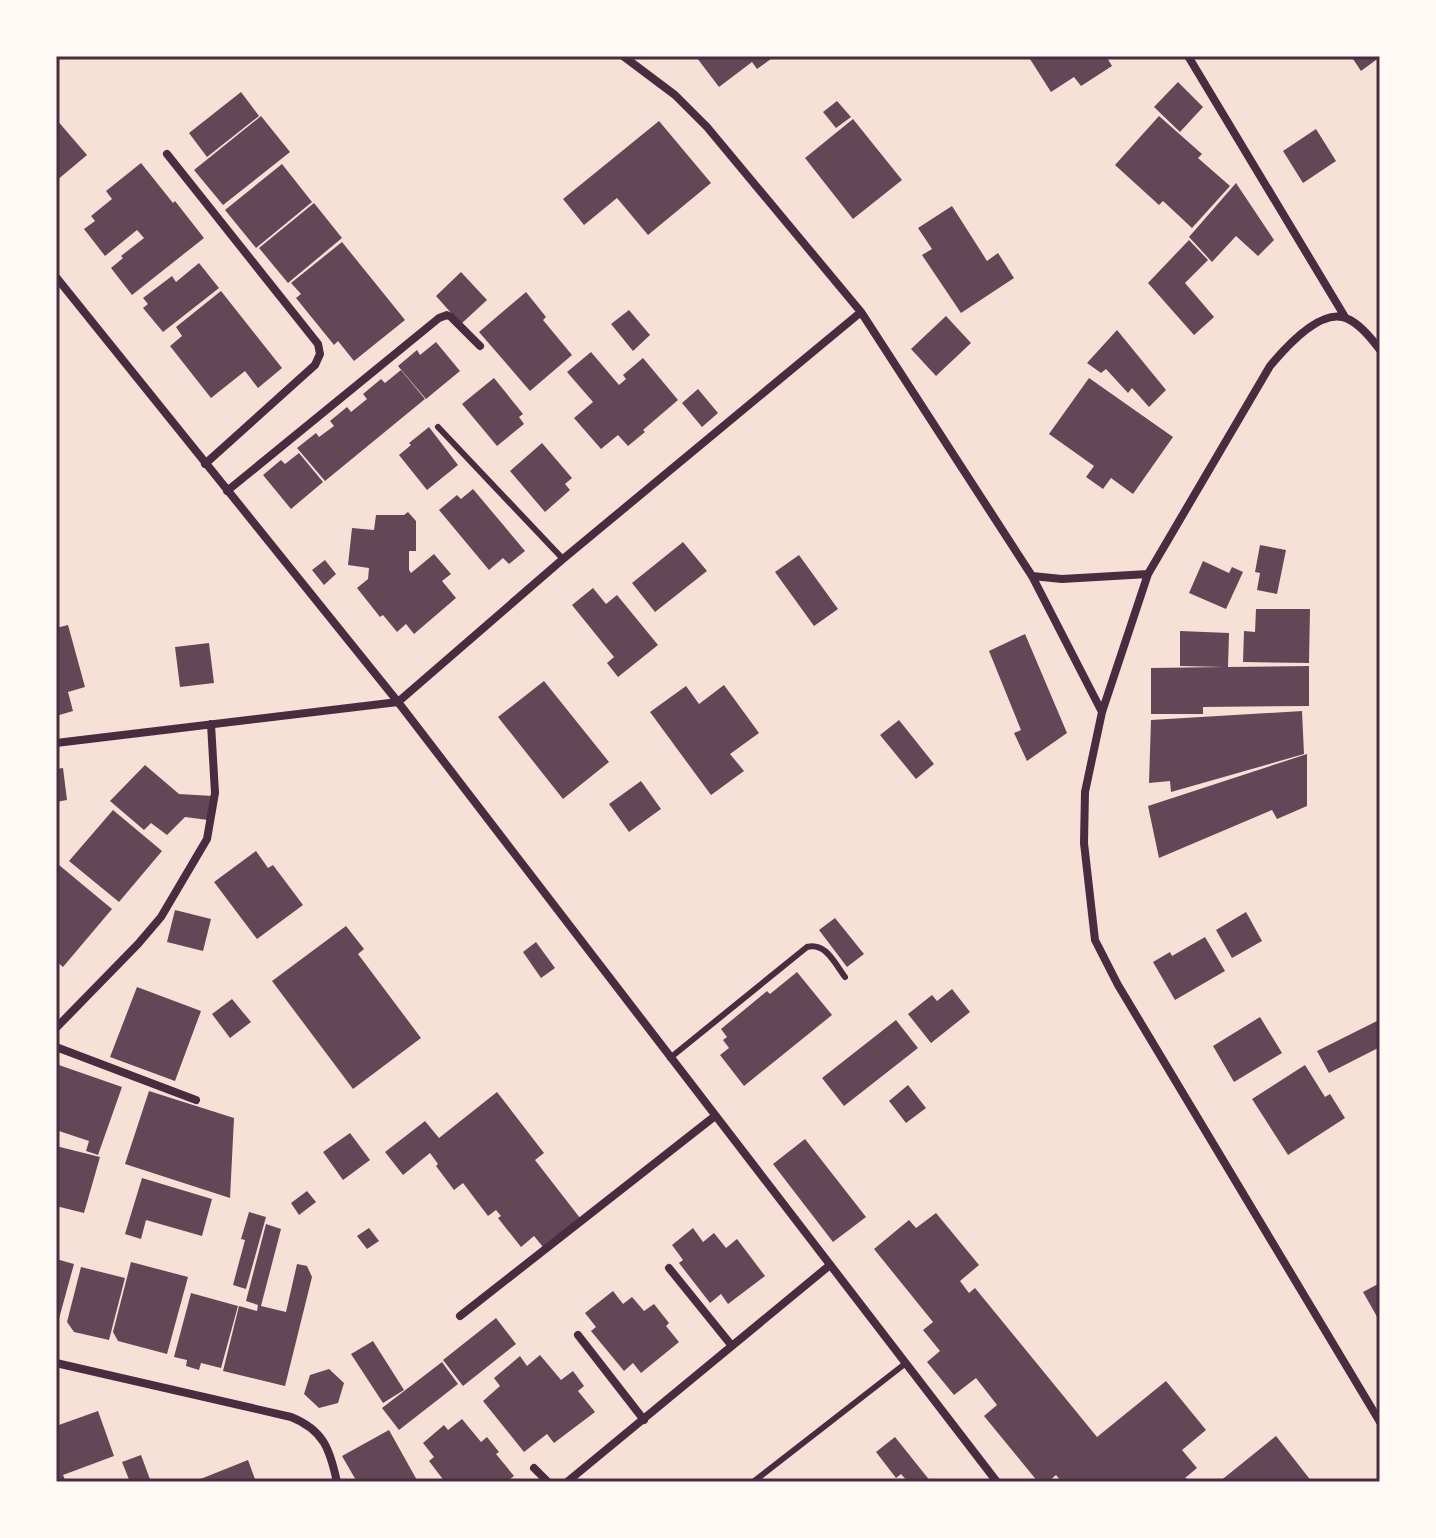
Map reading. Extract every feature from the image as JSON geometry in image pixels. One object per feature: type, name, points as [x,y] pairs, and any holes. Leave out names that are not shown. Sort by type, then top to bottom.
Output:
[{"type":"street","points":[[623,56],[675,95],[707,127],[861,312],[1032,576],[1102,712]]},
{"type":"street","points":[[1188,56],[1345,317],[1371,338],[1380,350]]},
{"type":"street","points":[[167,154],[318,344],[320,354],[315,365],[205,464]]},
{"type":"street","points":[[56,277],[398,702],[997,1482]]},
{"type":"street","points":[[56,743],[398,702],[563,559],[861,312]]},
{"type":"street","points":[[227,491],[439,318],[451,317],[480,346]]},
{"type":"street","points":[[1345,317],[1311,326],[1286,347],[1270,366],[1148,574],[1102,712],[1085,792],[1084,843],[1095,940],[1118,985],[1380,1422]]},
{"type":"street","points":[[1032,576],[1062,579],[1148,574]]},
{"type":"street","points":[[56,1028],[161,917],[207,839],[215,793],[211,724]]},
{"type":"street","points":[[56,1047],[196,1100]]},
{"type":"street","points":[[460,1316],[715,1116]]},
{"type":"street","points":[[567,1482],[830,1265]]},
{"type":"street","points":[[669,1268],[732,1346]]},
{"type":"street","points":[[578,1335],[644,1420]]},
{"type":"street","points":[[56,1363],[305,1422],[316,1431],[332,1456],[337,1482]]},
{"type":"street","points":[[534,1468],[548,1482]]},
{"type":"lane","points":[[438,427],[563,559]]},
{"type":"lane","points":[[670,1058],[807,947],[814,945],[824,949],[845,977]]},
{"type":"lane","points":[[753,1482],[906,1363]]},
{"type":"building","points":[[775,56],[757,69],[752,62],[719,87],[697,58]]},
{"type":"building","points":[[1028,56],[1106,56],[1112,66],[1081,86],[1074,77],[1051,92]]},
{"type":"building","points":[[1351,56],[1380,56],[1380,57],[1361,71]]},
{"type":"building","points":[[1178,82],[1203,107],[1180,132],[1154,107]]},
{"type":"building","points":[[241,92],[259,116],[207,157],[189,133]]},
{"type":"building","points":[[837,101],[851,117],[836,128],[823,112]]},
{"type":"building","points":[[261,116],[290,152],[223,205],[194,170]]},
{"type":"building","points":[[1159,116],[1202,154],[1198,158],[1230,186],[1192,228],[1163,201],[1159,205],[1115,165]]},
{"type":"building","points":[[56,119],[87,155],[56,181]]},
{"type":"building","points":[[853,119],[902,180],[853,219],[805,158]]},
{"type":"building","points":[[659,121],[711,183],[648,235],[617,198],[584,225],[563,199]]},
{"type":"building","points":[[1316,129],[1336,161],[1303,183],[1283,151]]},
{"type":"building","points":[[141,163],[204,238],[132,295],[111,268],[144,238],[137,230],[105,256],[84,229],[95,221],[91,216],[112,199],[106,191]]},
{"type":"building","points":[[282,164],[312,202],[256,248],[225,210]]},
{"type":"building","points":[[1236,183],[1274,240],[1258,256],[1236,236],[1212,262],[1189,237]]},
{"type":"building","points":[[314,203],[342,238],[288,283],[259,248]]},
{"type":"building","points":[[952,206],[987,261],[998,253],[1014,278],[961,313],[922,255],[932,249],[918,228]]},
{"type":"building","points":[[1189,240],[1208,260],[1185,283],[1214,317],[1194,335],[1148,283]]},
{"type":"building","points":[[342,242],[405,320],[354,361],[338,341],[334,345],[296,298],[301,294],[291,283]]},
{"type":"building","points":[[199,263],[219,288],[163,332],[143,308],[148,304],[143,298],[172,276],[176,282]]},
{"type":"building","points":[[461,272],[487,300],[461,324],[436,296]]},
{"type":"building","points":[[221,291],[282,368],[258,388],[245,371],[211,398],[170,346],[182,336],[176,327]]},
{"type":"building","points":[[526,292],[546,317],[543,320],[572,355],[530,391],[479,332]]},
{"type":"building","points":[[629,310],[650,335],[633,351],[611,324]]},
{"type":"building","points":[[946,316],[971,343],[936,376],[911,349]]},
{"type":"building","points":[[1117,330],[1166,390],[1149,407],[1132,388],[1128,393],[1106,369],[1101,373],[1087,363]]},
{"type":"building","points":[[436,342],[460,371],[426,399],[398,366],[417,350],[420,355]]},
{"type":"building","points":[[591,352],[619,385],[626,379],[623,375],[643,358],[678,400],[628,446],[618,435],[601,449],[574,418],[593,402],[567,372]]},
{"type":"building","points":[[401,370],[425,399],[325,481],[297,448],[316,433],[319,437],[334,426],[330,421],[347,407],[351,412],[367,399],[363,394],[381,379],[385,383]]},
{"type":"building","points":[[494,378],[523,414],[519,417],[524,424],[497,446],[462,404]]},
{"type":"building","points":[[1089,378],[1173,437],[1133,494],[1111,478],[1103,489],[1086,477],[1094,466],[1049,434]]},
{"type":"building","points":[[698,389],[718,413],[702,427],[682,403]]},
{"type":"building","points":[[429,427],[458,465],[427,490],[399,455]]},
{"type":"building","points":[[542,443],[572,478],[565,484],[570,490],[545,512],[510,471]]},
{"type":"building","points":[[299,453],[323,482],[291,509],[263,475],[281,460],[285,464]]},
{"type":"building","points":[[473,489],[525,551],[509,564],[503,558],[489,570],[439,510],[457,495],[461,499]]},
{"type":"building","points":[[408,512],[416,521],[416,551],[409,551],[409,570],[411,573],[434,554],[451,574],[442,581],[456,598],[414,634],[406,624],[397,632],[383,615],[380,617],[357,588],[368,579],[369,568],[348,565],[352,528],[374,530],[376,515],[404,515]]},
{"type":"building","points":[[683,542],[707,571],[655,612],[632,583]]},
{"type":"building","points":[[1260,545],[1286,550],[1277,594],[1257,590],[1260,573],[1255,572]]},
{"type":"building","points":[[799,555],[838,609],[814,626],[775,572]]},
{"type":"building","points":[[325,560],[336,574],[324,585],[312,570]]},
{"type":"building","points":[[1203,561],[1229,573],[1232,567],[1243,572],[1226,609],[1189,593]]},
{"type":"building","points":[[593,588],[606,604],[617,595],[658,645],[618,677],[607,663],[614,657],[572,605]]},
{"type":"building","points":[[1256,609],[1310,609],[1309,663],[1243,662],[1244,631],[1255,632]]},
{"type":"building","points":[[68,625],[85,687],[68,692],[73,711],[56,716],[56,628]]},
{"type":"building","points":[[1180,631],[1229,633],[1228,667],[1309,666],[1309,706],[1203,707],[1203,714],[1151,714],[1151,668],[1224,667],[1180,666]]},
{"type":"building","points":[[1025,634],[1067,733],[1027,761],[1014,733],[1021,730],[989,651]]},
{"type":"building","points":[[209,643],[214,683],[180,687],[175,647]]},
{"type":"building","points":[[544,681],[609,762],[563,799],[498,717]]},
{"type":"building","points":[[724,685],[759,733],[730,754],[744,771],[711,795],[650,712],[686,686],[699,704]]},
{"type":"building","points":[[1302,711],[1304,754],[1171,792],[1170,781],[1149,783],[1151,720]]},
{"type":"building","points":[[899,720],[934,764],[916,779],[880,735]]},
{"type":"building","points":[[1307,754],[1307,806],[1277,819],[1272,810],[1159,858],[1148,806]]},
{"type":"building","points":[[145,765],[179,794],[213,796],[208,820],[185,817],[167,835],[151,823],[144,830],[110,801]]},
{"type":"building","points":[[63,768],[67,800],[56,802],[56,769]]},
{"type":"building","points":[[641,781],[661,809],[629,832],[609,804]]},
{"type":"building","points":[[113,810],[162,851],[119,902],[69,861]]},
{"type":"building","points":[[256,851],[268,868],[273,865],[303,905],[257,939],[214,882]]},
{"type":"building","points":[[59,865],[112,909],[63,967],[56,961],[56,869]]},
{"type":"building","points":[[175,910],[211,919],[203,951],[167,942]]},
{"type":"building","points":[[1246,912],[1262,941],[1232,958],[1216,930]]},
{"type":"building","points":[[835,918],[864,954],[847,967],[819,930]]},
{"type":"building","points":[[346,926],[364,949],[358,954],[421,1038],[353,1089],[272,981]]},
{"type":"building","points":[[1205,937],[1225,971],[1175,1000],[1153,962],[1170,952],[1172,956]]},
{"type":"building","points":[[536,942],[555,968],[541,978],[523,952]]},
{"type":"building","points":[[797,972],[832,1015],[744,1086],[720,1055],[729,1048],[723,1040],[727,1037],[721,1029],[767,991],[770,994]]},
{"type":"building","points":[[137,987],[201,1011],[175,1081],[110,1057]]},
{"type":"building","points":[[952,989],[970,1012],[931,1043],[908,1014],[932,995],[937,1001]]},
{"type":"building","points":[[232,999],[251,1022],[230,1038],[212,1014]]},
{"type":"building","points":[[1260,1017],[1282,1053],[1234,1082],[1213,1046]]},
{"type":"building","points":[[896,1020],[918,1048],[844,1106],[822,1078]]},
{"type":"building","points":[[1379,1020],[1380,1047],[1329,1073],[1317,1051]]},
{"type":"building","points":[[56,1064],[122,1087],[98,1155],[86,1151],[89,1141],[56,1130]]},
{"type":"building","points":[[1305,1065],[1325,1097],[1330,1094],[1345,1118],[1288,1155],[1252,1099]]},
{"type":"building","points":[[908,1085],[926,1108],[906,1123],[889,1101]]},
{"type":"building","points":[[149,1091],[234,1118],[230,1198],[125,1164]]},
{"type":"building","points":[[497,1092],[544,1153],[535,1160],[580,1218],[543,1247],[534,1236],[521,1247],[498,1218],[501,1216],[496,1210],[488,1216],[463,1183],[454,1190],[430,1153],[403,1175],[385,1152],[425,1121],[439,1138]]},
{"type":"building","points":[[350,1133],[370,1160],[343,1180],[323,1152]]},
{"type":"building","points":[[805,1139],[866,1217],[833,1242],[773,1164]]},
{"type":"building","points":[[56,1146],[100,1157],[84,1213],[56,1206]]},
{"type":"building","points":[[142,1178],[212,1199],[202,1236],[146,1220],[141,1239],[125,1234]]},
{"type":"building","points":[[307,1191],[316,1202],[299,1215],[291,1203]]},
{"type":"building","points":[[249,1212],[266,1217],[246,1289],[233,1285]]},
{"type":"building","points":[[936,1213],[979,1265],[960,1281],[969,1293],[975,1288],[1097,1437],[1166,1381],[1206,1430],[1182,1450],[1197,1468],[1185,1478],[1196,1482],[1062,1482],[1056,1475],[1048,1482],[1038,1482],[984,1416],[997,1405],[976,1378],[954,1395],[927,1362],[940,1351],[923,1330],[933,1322],[874,1249],[909,1220],[916,1228]]},
{"type":"building","points":[[266,1224],[281,1229],[261,1306],[286,1312],[297,1264],[307,1266],[312,1277],[285,1386],[223,1371],[239,1306],[257,1311],[258,1305],[246,1301]]},
{"type":"building","points":[[369,1228],[379,1241],[367,1249],[357,1236]]},
{"type":"building","points":[[693,1228],[703,1242],[714,1233],[726,1248],[737,1239],[765,1276],[728,1304],[721,1294],[710,1303],[679,1263],[683,1260],[672,1245]]},
{"type":"building","points":[[56,1259],[74,1264],[57,1326],[56,1326]]},
{"type":"building","points":[[131,1262],[188,1277],[167,1354],[118,1341],[113,1332]]},
{"type":"building","points":[[81,1267],[125,1278],[109,1340],[74,1332],[67,1322]]},
{"type":"building","points":[[1380,1283],[1380,1322],[1363,1292]]},
{"type":"building","points":[[613,1291],[623,1304],[632,1297],[644,1311],[654,1304],[679,1342],[641,1373],[633,1363],[624,1371],[591,1331],[596,1327],[585,1313]]},
{"type":"building","points":[[191,1293],[238,1306],[221,1368],[201,1363],[199,1370],[186,1366],[187,1360],[174,1357]]},
{"type":"building","points":[[496,1318],[516,1344],[463,1386],[443,1360]]},
{"type":"building","points":[[373,1341],[404,1390],[383,1403],[351,1354]]},
{"type":"building","points":[[540,1355],[561,1380],[573,1371],[584,1386],[578,1391],[595,1412],[554,1443],[547,1434],[524,1452],[483,1401],[500,1386],[494,1378],[520,1356],[527,1366]]},
{"type":"building","points":[[442,1362],[458,1384],[399,1430],[382,1408]]},
{"type":"building","points":[[329,1369],[344,1383],[338,1403],[319,1408],[304,1394],[310,1375]]},
{"type":"building","points":[[98,1411],[114,1456],[63,1475],[66,1482],[56,1482],[56,1426]]},
{"type":"building","points":[[462,1419],[481,1442],[487,1437],[514,1476],[506,1482],[445,1482],[429,1461],[434,1457],[423,1443],[444,1425],[448,1430]]},
{"type":"building","points":[[389,1430],[418,1482],[357,1482],[342,1456]]},
{"type":"building","points":[[1276,1436],[1312,1482],[1219,1482]]},
{"type":"building","points":[[895,1437],[931,1482],[908,1482],[901,1474],[896,1478],[876,1452]]},
{"type":"building","points":[[141,1455],[151,1482],[130,1482],[122,1462]]},
{"type":"building","points":[[248,1460],[256,1482],[193,1482]]}]
